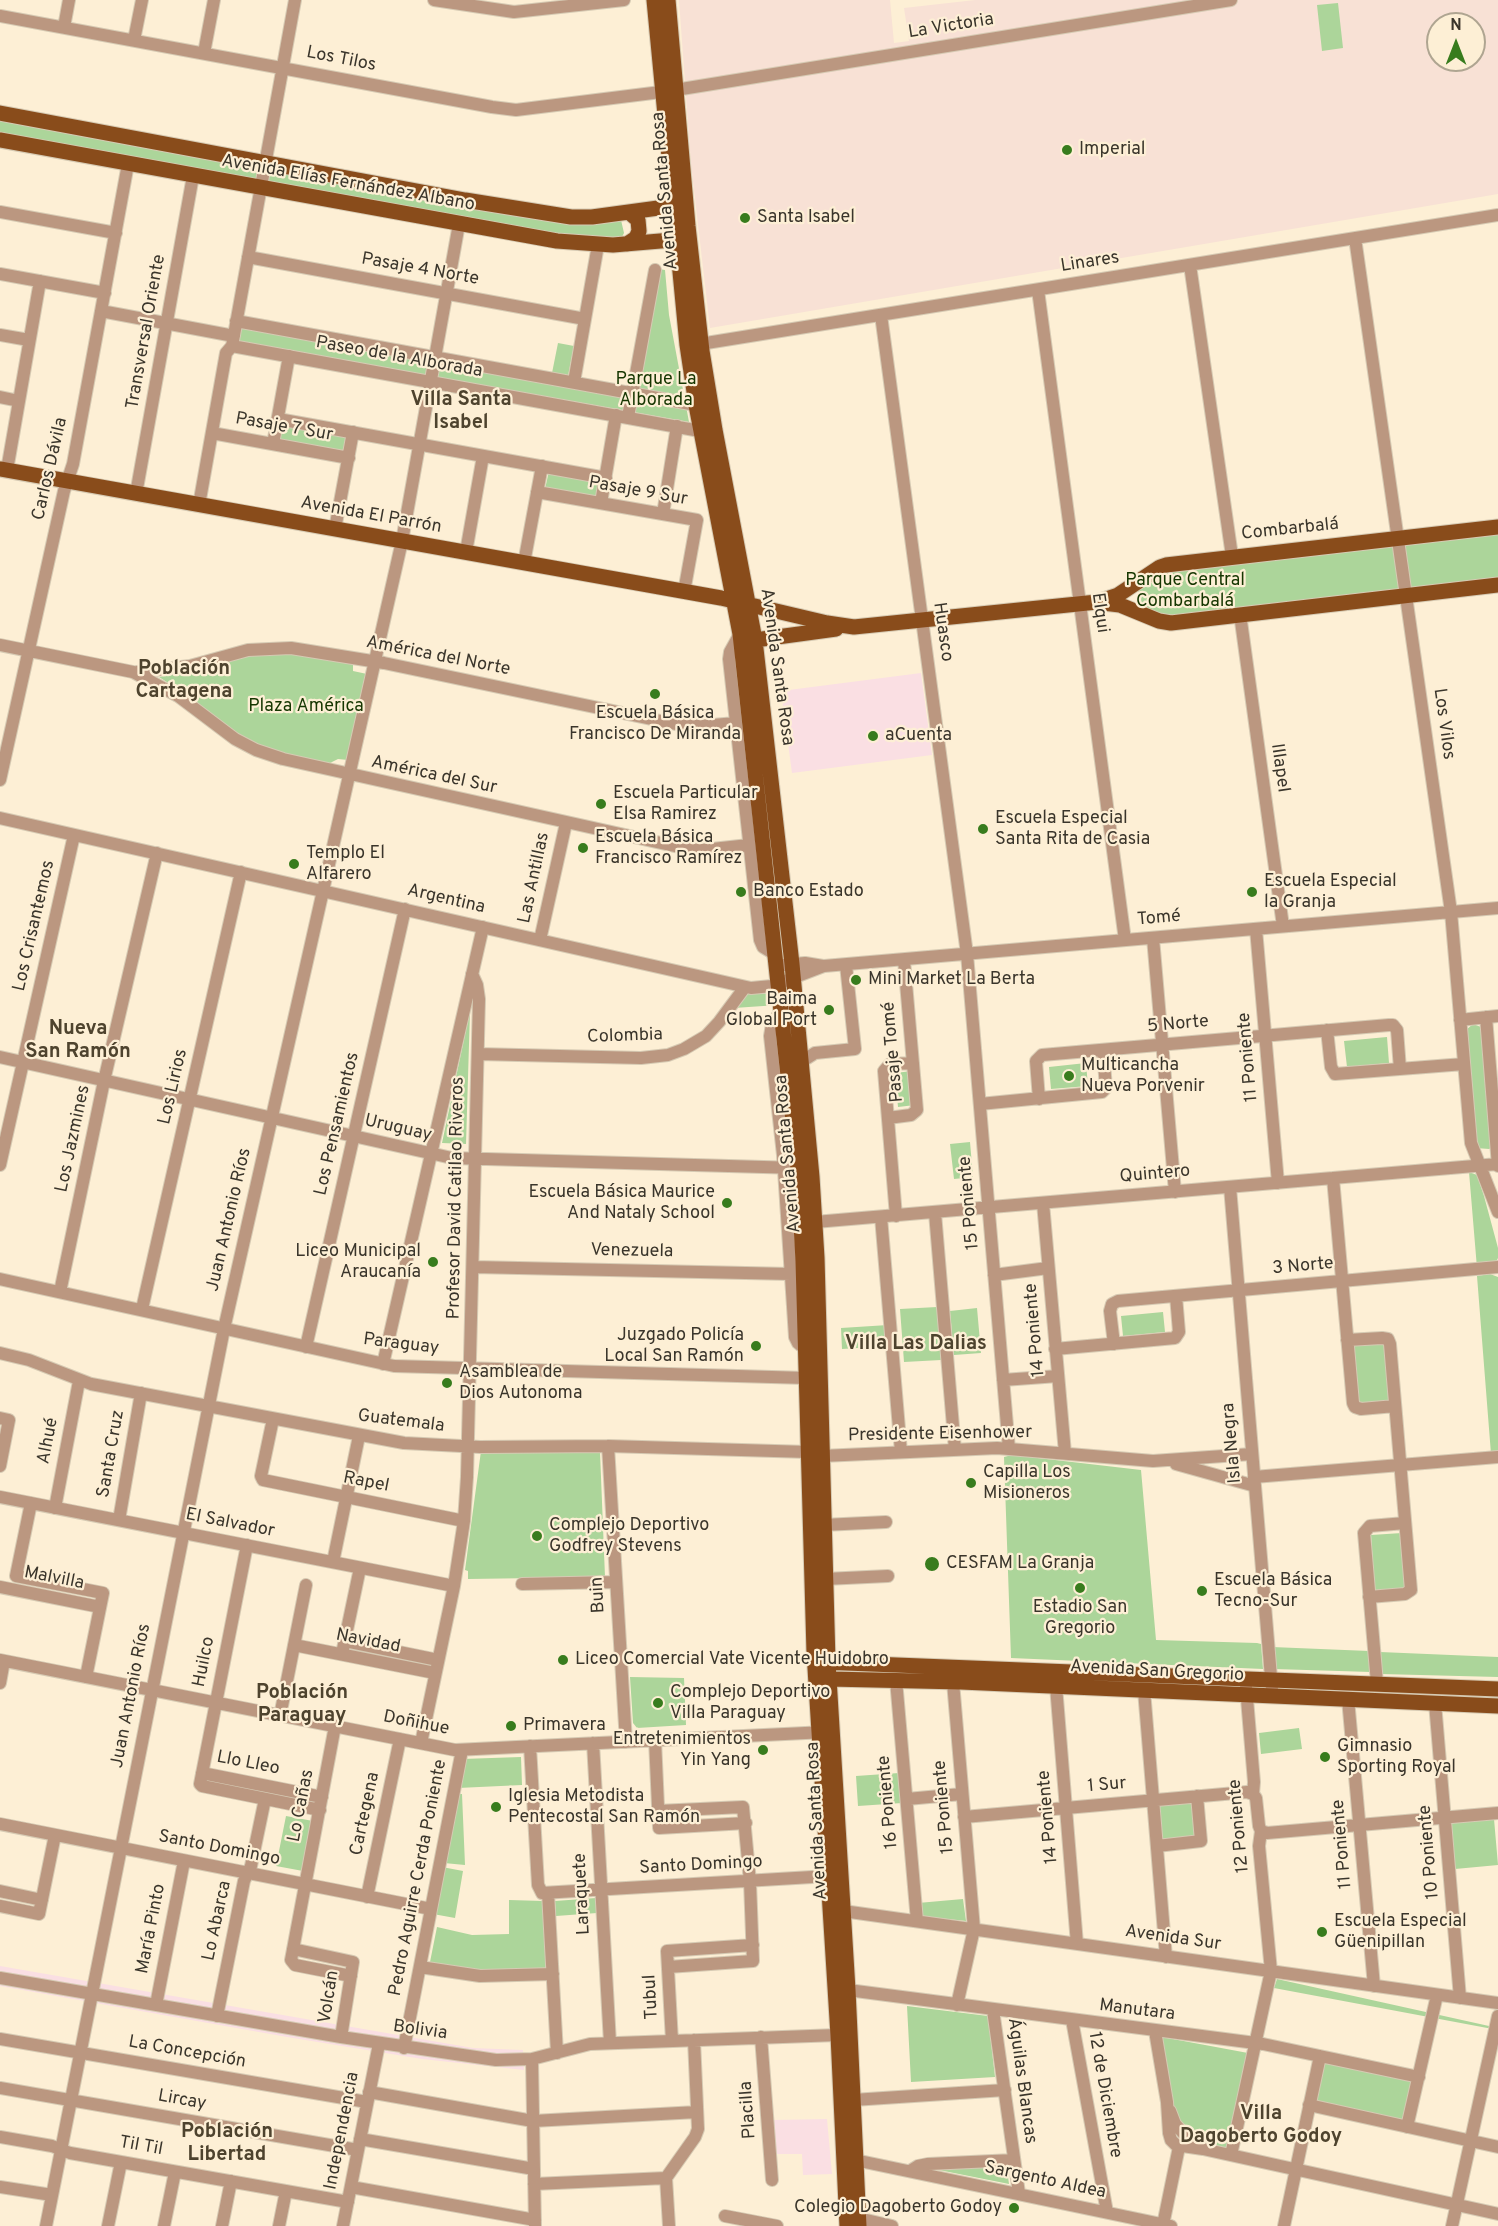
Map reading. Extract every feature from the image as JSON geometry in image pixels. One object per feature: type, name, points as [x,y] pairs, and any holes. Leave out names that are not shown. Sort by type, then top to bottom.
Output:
[{"type":"main road","name":"Avenida Santa Rosa","points":[[654,0],[669,91],[685,234],[694,345],[696,405],[700,431],[742,603],[755,640],[783,969],[781,1011],[790,1167],[802,1229],[806,1378],[823,1525],[825,1579],[820,1665],[830,1679],[825,1732],[829,1876],[838,2035],[855,2223]]},
{"type":"main road","name":"Avenida Santa Rosa","points":[[668,0],[673,206],[685,234]]},
{"type":"main road","name":"Avenida Elías Fernández Albano","points":[[0,113],[465,200],[571,217],[630,213],[673,206]]},
{"type":"main road","name":"Avenida Elías Fernández Albano","points":[[0,140],[557,241],[598,245],[627,244],[685,234]]},
{"type":"main road","points":[[627,244],[636,237],[639,231],[638,220],[630,213]]},
{"type":"main road","name":"Avenida Santa Rosa","points":[[694,345],[715,430],[742,603],[740,634],[783,969],[800,1046],[812,1177],[819,1342],[815,1454],[820,1665],[848,1990],[855,2160],[855,2223]]},
{"type":"main road","name":"Avenida El Parrón","points":[[3,470],[742,603]]},
{"type":"main road","name":"Combarbalá","points":[[742,603],[854,627],[1097,602],[1118,595],[1160,567],[1232,556],[1498,527]]},
{"type":"main road","points":[[1134,585],[1132,598],[1139,613]]},
{"type":"main road","name":"Combarbalá","points":[[1097,602],[1120,605],[1159,621],[1171,623],[1498,585]]},
{"type":"main road","points":[[779,637],[784,613]]},
{"type":"main road","points":[[755,640],[854,627]]},
{"type":"main road","points":[[790,1167],[812,1177]]},
{"type":"main road","name":"Avenida San Gregorio","points":[[820,1665],[1245,1677],[1498,1689]]},
{"type":"main road","name":"Avenida San Gregorio","points":[[830,1679],[1056,1686],[1498,1706]]},
{"type":"street","points":[[64,27],[69,0]]},
{"type":"street","points":[[134,40],[142,0]]},
{"type":"street","points":[[204,53],[214,0]]},
{"type":"street","points":[[199,505],[226,353],[233,341],[295,0]]},
{"type":"street","points":[[434,0],[514,12],[624,0]]},
{"type":"street","name":"La Victoria","points":[[669,91],[1231,0]]},
{"type":"street","name":"Los Tilos","points":[[0,16],[516,110],[669,91]]},
{"type":"street","name":"Carlos Dávila","points":[[0,780],[73,465],[128,164]]},
{"type":"street","name":"Transversal Oriente","points":[[136,494],[193,176]]},
{"type":"street","points":[[0,212],[116,233]]},
{"type":"street","name":"Linares","points":[[694,345],[1498,215]]},
{"type":"street","name":"Juan Antonio Ríos","points":[[46,2226],[224,1329],[402,541],[459,224]]},
{"type":"street","name":"Los Vilos","points":[[1355,238],[1451,912],[1471,1143],[1498,1212]]},
{"type":"street","points":[[574,382],[598,245]]},
{"type":"street","name":"Pasaje 4 Norte","points":[[248,257],[585,319]]},
{"type":"street","points":[[1190,265],[1232,556]]},
{"type":"street","name":"Avenida Santa Rosa","points":[[601,503],[622,416],[632,393],[655,270]]},
{"type":"street","points":[[0,274],[105,293]]},
{"type":"street","points":[[3,470],[19,401],[40,281]]},
{"type":"street","name":"Elqui","points":[[1038,290],[1125,940]]},
{"type":"street","name":"Paseo de la Alborada","points":[[101,311],[167,323],[289,356],[700,431]]},
{"type":"street","name":"Huasco","points":[[881,315],[967,954]]},
{"type":"street","name":"Paseo de la Alborada","points":[[236,321],[696,405]]},
{"type":"street","points":[[0,335],[29,340]]},
{"type":"street","points":[[273,444],[289,356]]},
{"type":"street","points":[[0,397],[19,401]]},
{"type":"street","points":[[278,419],[606,478]]},
{"type":"street","points":[[663,514],[677,426]]},
{"type":"street","points":[[335,529],[353,432]]},
{"type":"street","name":"Pasaje 7 Sur","points":[[212,433],[349,458]]},
{"type":"street","points":[[466,552],[483,456]]},
{"type":"street","points":[[524,563],[542,466]]},
{"type":"street","name":"Pasaje 9 Sur","points":[[537,492],[697,520],[684,591]]},
{"type":"street","name":"Illapel","points":[[1240,614],[1283,926]]},
{"type":"street","name":"Avenida Santa Rosa","points":[[740,634],[729,655],[760,942],[783,969]]},
{"type":"street","points":[[0,645],[133,672]]},
{"type":"street","name":"América del Norte","points":[[133,672],[190,666],[248,650],[277,647],[304,649],[375,661],[680,725],[736,723]]},
{"type":"street","name":"América del Sur","points":[[133,672],[178,696],[224,732],[246,745],[283,759],[695,850],[749,845]]},
{"type":"street","name":"Argentina","points":[[0,818],[745,987],[758,988],[783,969]]},
{"type":"street","name":"Las Antillas","points":[[540,940],[566,823]]},
{"type":"street","name":"Los Crisantemos","points":[[0,1165],[74,835]]},
{"type":"street","name":"Los Jazmines","points":[[60,1292],[104,1081],[157,853]]},
{"type":"street","name":"Los Lirios","points":[[142,1309],[241,872]]},
{"type":"street","name":"Tomé","points":[[783,969],[1498,908]]},
{"type":"street","name":"Los Pensamientos","points":[[306,1347],[405,909]]},
{"type":"street","name":"Profesor David Catilao Riveros","points":[[383,1364],[483,927]]},
{"type":"street","name":"11 Poniente","points":[[1256,929],[1278,1183]]},
{"type":"street","points":[[1153,938],[1175,1192]]},
{"type":"street","name":"15 Poniente","points":[[967,954],[1009,1449]]},
{"type":"street","name":"Pasaje Tomé","points":[[888,1118],[911,1115],[917,1110],[904,960]]},
{"type":"street","points":[[801,1062],[815,1053],[855,1049],[846,965]]},
{"type":"street","name":"Profesor David Catilao Riveros","points":[[421,1743],[454,1586],[464,1521],[468,1446],[479,999],[472,974]]},
{"type":"street","name":"Colombia","points":[[478,1054],[641,1058],[668,1054],[684,1049],[706,1035],[725,1015],[745,987]]},
{"type":"street","points":[[1460,1020],[1492,1017],[1498,1165]]},
{"type":"street","name":"5 Norte","points":[[1039,1099],[1036,1064],[1039,1056],[1327,1030],[1393,1025],[1397,1030],[1400,1069]]},
{"type":"street","points":[[1327,1030],[1330,1067],[1338,1074],[1464,1064]]},
{"type":"street","points":[[800,1046],[815,1053]]},
{"type":"street","points":[[980,1104],[1105,1091],[1103,1050]]},
{"type":"street","name":"Uruguay","points":[[0,1057],[431,1155],[476,1160],[790,1167]]},
{"type":"street","points":[[896,1216],[884,1074],[885,1068],[890,1064],[914,1063]]},
{"type":"street","name":"Quintero","points":[[815,1222],[1498,1165]]},
{"type":"street","name":"Avenida Santa Rosa","points":[[790,1167],[791,1274],[795,1337],[798,1343],[805,1348]]},
{"type":"street","points":[[1333,1178],[1354,1405],[1360,1408],[1395,1407]]},
{"type":"street","name":"Isla Negra","points":[[1230,1187],[1273,1696]]},
{"type":"street","name":"14 Poniente","points":[[1043,1203],[1065,1453]]},
{"type":"street","points":[[934,1213],[956,1450]]},
{"type":"street","points":[[881,1217],[902,1452]]},
{"type":"street","name":"Venezuela","points":[[473,1267],[791,1274]]},
{"type":"street","name":"3 Norte","points":[[1114,1344],[1110,1311],[1112,1304],[1118,1300],[1498,1267]]},
{"type":"street","points":[[994,1275],[1048,1268]]},
{"type":"street","name":"Paraguay","points":[[0,1279],[383,1364],[470,1370],[806,1378]]},
{"type":"street","points":[[1055,1349],[1176,1338],[1179,1332],[1176,1296]]},
{"type":"street","points":[[1347,1340],[1382,1338],[1389,1342],[1411,1587],[1405,1594],[1369,1597]]},
{"type":"street","points":[[805,1348],[813,1347],[819,1342]]},
{"type":"street","name":"Guatemala","points":[[0,1353],[29,1360],[79,1380],[141,1394],[404,1443],[468,1446],[608,1446],[815,1454]]},
{"type":"street","points":[[1003,1380],[1058,1376]]},
{"type":"street","name":"Alhué","points":[[55,1508],[79,1380]]},
{"type":"street","name":"Santa Cruz","points":[[119,1520],[141,1394]]},
{"type":"street","name":"Rapel","points":[[273,1419],[262,1479],[464,1521]]},
{"type":"street","points":[[0,1466],[4,1424]]},
{"type":"street","points":[[333,1562],[359,1436]]},
{"type":"street","name":"Buin","points":[[608,1446],[626,1742]]},
{"type":"street","name":"Presidente Eisenhower","points":[[815,1454],[1009,1449],[1166,1461],[1252,1455]]},
{"type":"street","name":"Presidente Eisenhower","points":[[1166,1461],[1255,1482],[1400,1465],[1498,1457]]},
{"type":"street","name":"El Salvador","points":[[0,1497],[454,1586]]},
{"type":"street","name":"Malvilla","points":[[0,1587],[100,1607],[103,1593],[16,1576],[31,1503]]},
{"type":"street","points":[[823,1525],[886,1522]]},
{"type":"street","points":[[1377,1683],[1365,1530],[1370,1526],[1405,1523]]},
{"type":"street","name":"Huilco","points":[[201,1779],[247,1545]]},
{"type":"street","points":[[342,1655],[360,1568]]},
{"type":"street","points":[[825,1579],[888,1576]]},
{"type":"street","points":[[522,1584],[616,1581]]},
{"type":"street","points":[[280,1716],[306,1586]]},
{"type":"street","points":[[86,1677],[100,1607]]},
{"type":"street","name":"Navidad","points":[[345,1641],[438,1660]]},
{"type":"street","name":"Navidad","points":[[294,1645],[435,1673]]},
{"type":"street","points":[[0,1683],[2,1660]]},
{"type":"street","name":"Doñihue","points":[[2,1660],[462,1750],[825,1732]]},
{"type":"street","name":"12 Poniente","points":[[1231,2155],[1271,1971],[1259,1846],[1261,1831],[1256,1798],[1253,1794],[1254,1782],[1245,1677]]},
{"type":"street","name":"16 Poniente","points":[[896,1680],[917,1921]]},
{"type":"street","name":"15 Poniente","points":[[953,1682],[974,1929],[957,2005]]},
{"type":"street","name":"14 Poniente","points":[[1056,1686],[1077,1944]]},
{"type":"street","points":[[1144,1690],[1166,1957]]},
{"type":"street","name":"11 Poniente","points":[[1348,1699],[1374,1986]]},
{"type":"street","name":"10 Poniente","points":[[1435,1703],[1460,1998]]},
{"type":"street","name":"Lo Cañas","points":[[335,1726],[292,1963],[351,1976]]},
{"type":"street","name":"Cartegena","points":[[367,1897],[400,1739]]},
{"type":"street","points":[[655,1740],[659,1828],[746,1823]]},
{"type":"street","name":"Laraquete","points":[[593,1743],[610,2043]]},
{"type":"street","points":[[530,1746],[537,1885],[544,1892],[553,1974],[556,2053]]},
{"type":"street","name":"Pedro Aguirre Cerda Poniente","points":[[404,2048],[462,1750]]},
{"type":"street","name":"Llo Lleo","points":[[201,1779],[322,1797]]},
{"type":"street","name":"Llo Lleo","points":[[201,1779],[265,1799],[320,1810]]},
{"type":"street","name":"1 Sur","points":[[964,1816],[1247,1792],[1253,1794]]},
{"type":"street","points":[[907,1799],[962,1794]]},
{"type":"street","points":[[1157,1846],[1201,1841],[1197,1796]]},
{"type":"street","name":"Lo Abarca","points":[[217,2016],[244,1881],[251,1866],[265,1799]]},
{"type":"street","points":[[658,1811],[743,1807],[750,1882],[753,1961],[668,1967]]},
{"type":"street","points":[[1261,1831],[1267,1833],[1498,1813]]},
{"type":"street","name":"Santo Domingo","points":[[0,1824],[431,1909]]},
{"type":"street","points":[[0,1906],[39,1914],[55,1835]]},
{"type":"street","name":"María Pinto","points":[[156,2005],[184,1861]]},
{"type":"street","name":"Santo Domingo","points":[[544,1892],[829,1876]]},
{"type":"street","points":[[0,1891],[42,1900]]},
{"type":"street","name":"Avenida Sur","points":[[843,1911],[1498,2003]]},
{"type":"street","name":"Tubul","points":[[672,2041],[667,1951],[753,1945]]},
{"type":"street","name":"Volcán","points":[[293,1948],[353,1962],[341,2037]]},
{"type":"street","points":[[420,1967],[480,1976],[553,1974]]},
{"type":"street","name":"Bolivia","points":[[0,1978],[379,2044],[496,2060],[532,2059],[581,2045],[838,2035]]},
{"type":"street","name":"Manutara","points":[[848,1990],[1255,2044],[1419,2077]]},
{"type":"street","points":[[1407,2127],[1437,1995]]},
{"type":"street","name":"Águilas Blancas","points":[[993,2010],[1019,2193]]},
{"type":"street","points":[[1452,2226],[1498,2016]]},
{"type":"street","name":"12 de Diciembre","points":[[1072,2020],[1107,2212]]},
{"type":"street","points":[[1155,2031],[1167,2102],[1170,2136],[1174,2143],[1182,2141],[1203,2149],[1498,2214]]},
{"type":"street","name":"Placilla","points":[[761,2037],[772,2180]]},
{"type":"street","name":"La Concepción","points":[[0,2039],[533,2121],[697,2112]]},
{"type":"street","points":[[669,2226],[666,2178],[696,2134],[694,2040]]},
{"type":"street","name":"Independencia","points":[[343,2226],[379,2044]]},
{"type":"street","points":[[1284,2226],[1320,2056]]},
{"type":"street","points":[[351,2187],[535,2223],[532,2059]]},
{"type":"street","name":"Lircay","points":[[0,2088],[534,2169]]},
{"type":"street","points":[[853,2100],[1005,2090]]},
{"type":"street","points":[[1309,2105],[1498,2147]]},
{"type":"street","name":"Til Til","points":[[0,2137],[52,2146],[70,2153],[348,2202]]},
{"type":"street","points":[[1167,2225],[1182,2141]]},
{"type":"street","name":"Sargento Aldea","points":[[855,2160],[1167,2225]]},
{"type":"street","name":"Sargento Aldea","points":[[910,2171],[923,2165],[1014,2160]]},
{"type":"street","points":[[108,2226],[121,2162]]},
{"type":"street","points":[[164,2226],[175,2172]]},
{"type":"street","points":[[534,2184],[666,2178]]},
{"type":"street","points":[[222,2226],[231,2181]]},
{"type":"street","points":[[0,2187],[52,2195]]},
{"type":"street","points":[[279,2226],[286,2191]]},
{"type":"street","points":[[726,2216],[777,2226]]},
{"type":"street","points":[[855,2223],[892,2226]]},
{"type":"shaded area","points":[[679,0],[890,0],[894,43],[909,41],[904,8],[975,0],[1498,0],[1498,194],[710,328],[691,164]]},
{"type":"shaded area","points":[[921,673],[932,755],[792,773],[781,691]]},
{"type":"shaded area","points":[[0,1966],[473,2048],[523,2050],[524,2070],[422,2059],[0,1986]]},
{"type":"shaded area","points":[[827,2119],[832,2174],[803,2175],[802,2154],[774,2154],[772,2120]]},
{"type":"green space","points":[[1338,3],[1343,48],[1322,51],[1317,5]]},
{"type":"green space","points":[[0,117],[621,220],[624,233],[621,239],[565,238],[0,134]]},
{"type":"green space","name":"Parque La Alborada","points":[[653,268],[665,270],[669,315],[689,422],[240,342],[238,326],[629,397]]},
{"type":"green space","points":[[558,343],[574,346],[568,376],[552,373]]},
{"type":"green space","points":[[281,422],[349,434],[345,454],[278,442]]},
{"type":"green space","points":[[549,471],[600,481],[597,498],[545,489]]},
{"type":"green space","name":"Parque Central Combarbalá","points":[[1498,534],[1498,577],[1169,617],[1139,605],[1138,589],[1163,570]]},
{"type":"green space","name":"Plaza América","points":[[288,652],[345,660],[353,665],[353,671],[367,674],[348,760],[338,759],[326,765],[279,755],[235,734],[187,695],[159,677],[207,669],[249,654]]},
{"type":"green space","points":[[776,993],[778,1005],[734,1008],[747,994]]},
{"type":"green space","points":[[470,1011],[466,1144],[442,1143]]},
{"type":"green space","points":[[1473,1024],[1481,1027],[1491,1148],[1489,1149],[1476,1148],[1466,1030]]},
{"type":"green space","points":[[1387,1037],[1389,1063],[1347,1067],[1344,1041]]},
{"type":"green space","name":"Multicancha Nueva Porvenir","points":[[1086,1063],[1088,1086],[1051,1089],[1049,1067]]},
{"type":"green space","points":[[912,1071],[915,1105],[898,1107],[895,1073]]},
{"type":"green space","points":[[970,1142],[973,1177],[954,1179],[950,1144]]},
{"type":"green space","points":[[1469,1172],[1477,1175],[1498,1248],[1496,1262],[1477,1268]]},
{"type":"green space","points":[[1490,1274],[1498,1277],[1498,1454],[1491,1454],[1477,1276]]},
{"type":"green space","points":[[937,1307],[941,1360],[904,1362],[900,1309]]},
{"type":"green space","points":[[977,1308],[981,1353],[954,1355],[950,1311]]},
{"type":"green space","points":[[1163,1312],[1165,1332],[1123,1336],[1121,1316]]},
{"type":"green space","points":[[888,1325],[889,1346],[842,1349],[841,1328]]},
{"type":"green space","points":[[1385,1341],[1390,1401],[1359,1405],[1352,1346]]},
{"type":"green space","name":"Complejo Deportivo Godfrey Stevens","points":[[481,1451],[600,1452],[605,1577],[468,1579],[468,1571],[465,1570]]},
{"type":"green space","name":"Estadio San Gregorio","points":[[1012,1455],[1141,1470],[1156,1640],[1261,1644],[1263,1669],[1011,1658],[1004,1457]]},
{"type":"green space","points":[[1402,1533],[1406,1590],[1375,1592],[1371,1535]]},
{"type":"green space","points":[[1272,1647],[1369,1651],[1371,1672],[1274,1669]]},
{"type":"green space","points":[[1380,1652],[1498,1657],[1498,1677],[1381,1674]]},
{"type":"green space","name":"Complejo Deportivo Villa Paraguay","points":[[630,1677],[684,1678],[686,1725],[637,1728],[633,1723]]},
{"type":"green space","points":[[1299,1728],[1302,1749],[1261,1754],[1259,1733]]},
{"type":"green space","points":[[521,1757],[522,1785],[458,1788],[462,1759]]},
{"type":"green space","points":[[899,1773],[902,1803],[858,1806],[856,1776]]},
{"type":"green space","points":[[456,1794],[462,1794],[465,1865],[444,1863]]},
{"type":"green space","points":[[1193,1802],[1199,1836],[1159,1840],[1157,1808],[1160,1805]]},
{"type":"green space","points":[[286,1816],[313,1821],[303,1871],[276,1866]]},
{"type":"green space","points":[[1494,1819],[1498,1865],[1455,1869],[1451,1824]]},
{"type":"green space","points":[[442,1867],[463,1871],[455,1918],[433,1914]]},
{"type":"green space","points":[[596,1898],[597,1913],[556,1916],[555,1901]]},
{"type":"green space","points":[[963,1899],[966,1921],[919,1916],[918,1903]]},
{"type":"green space","points":[[509,1900],[543,1901],[546,1975],[429,1967],[437,1927],[472,1935],[509,1934]]},
{"type":"green space","points":[[1277,1979],[1498,2028],[1498,2030],[1274,1988]]},
{"type":"green space","points":[[907,2006],[988,2016],[995,2077],[911,2082]]},
{"type":"green space","name":"Villa Dagoberto Godoy","points":[[1162,2037],[1248,2053],[1228,2149],[1205,2144],[1195,2138],[1178,2119],[1172,2101]]},
{"type":"green space","points":[[1323,2061],[1412,2080],[1404,2121],[1314,2101]]},
{"type":"green space","points":[[1006,2163],[1009,2184],[929,2168]]},
{"type":"place","name":"Imperial","points":[[1067,150]]},
{"type":"place","name":"Santa Isabel","points":[[745,218]]},
{"type":"place","name":"Escuela Básica Francisco De Miranda","points":[[655,694]]},
{"type":"place","name":"aCuenta","points":[[873,736]]},
{"type":"place","name":"Escuela Particular Elsa Ramirez","points":[[601,804]]},
{"type":"place","name":"Escuela Especial Santa Rita de Casia","points":[[983,829]]},
{"type":"place","name":"Escuela Básica Francisco Ramírez","points":[[583,848]]},
{"type":"place","name":"Templo El Alfarero","points":[[294,864]]},
{"type":"place","name":"Banco Estado","points":[[741,892]]},
{"type":"place","name":"Escuela Especial la Granja","points":[[1252,892]]},
{"type":"place","name":"Mini Market La Berta","points":[[856,980]]},
{"type":"place","name":"Baima Global Port","points":[[829,1010]]},
{"type":"place","name":"Multicancha Nueva Porvenir","points":[[1069,1076]]},
{"type":"place","name":"Escuela Básica Maurice And Nataly School","points":[[727,1203]]},
{"type":"place","name":"Liceo Municipal Araucanía","points":[[433,1262]]},
{"type":"place","name":"Juzgado Policía Local San Ramón","points":[[756,1346]]},
{"type":"place","name":"Asamblea de Dios Autonoma","points":[[447,1383]]},
{"type":"place","name":"Capilla Los Misioneros","points":[[971,1483]]},
{"type":"place","name":"Complejo Deportivo Godfrey Stevens","points":[[537,1536]]},
{"type":"place","name":"CESFAM La Granja","points":[[932,1564]]},
{"type":"place","name":"Estadio San Gregorio","points":[[1080,1588]]},
{"type":"place","name":"Escuela Básica Tecno-Sur","points":[[1202,1591]]},
{"type":"place","name":"Liceo Comercial Vate Vicente Huidobro","points":[[563,1660]]},
{"type":"place","name":"Complejo Deportivo Villa Paraguay","points":[[658,1703]]},
{"type":"place","name":"Primavera","points":[[511,1726]]},
{"type":"place","name":"Entretenimientos Yin Yang","points":[[763,1750]]},
{"type":"place","name":"Gimnasio Sporting Royal","points":[[1325,1757]]},
{"type":"place","name":"Iglesia Metodista Pentecostal San Ramón","points":[[496,1807]]},
{"type":"place","name":"Escuela Especial Güenipillan","points":[[1322,1932]]},
{"type":"place","name":"Colegio Dagoberto Godoy","points":[[1014,2208]]},
{"type":"district","name":"Villa Santa Isabel","points":[[461,412]]},
{"type":"district","name":"Población Cartagena","points":[[184,682]]},
{"type":"district","name":"Nueva San Ramón","points":[[78,1042]]},
{"type":"district","name":"Villa Las Dalias","points":[[916,1345]]},
{"type":"district","name":"Población Paraguay","points":[[302,1706]]},
{"type":"district","name":"Villa Dagoberto Godoy","points":[[1261,2126]]},
{"type":"district","name":"Población Libertad","points":[[227,2144]]}]
